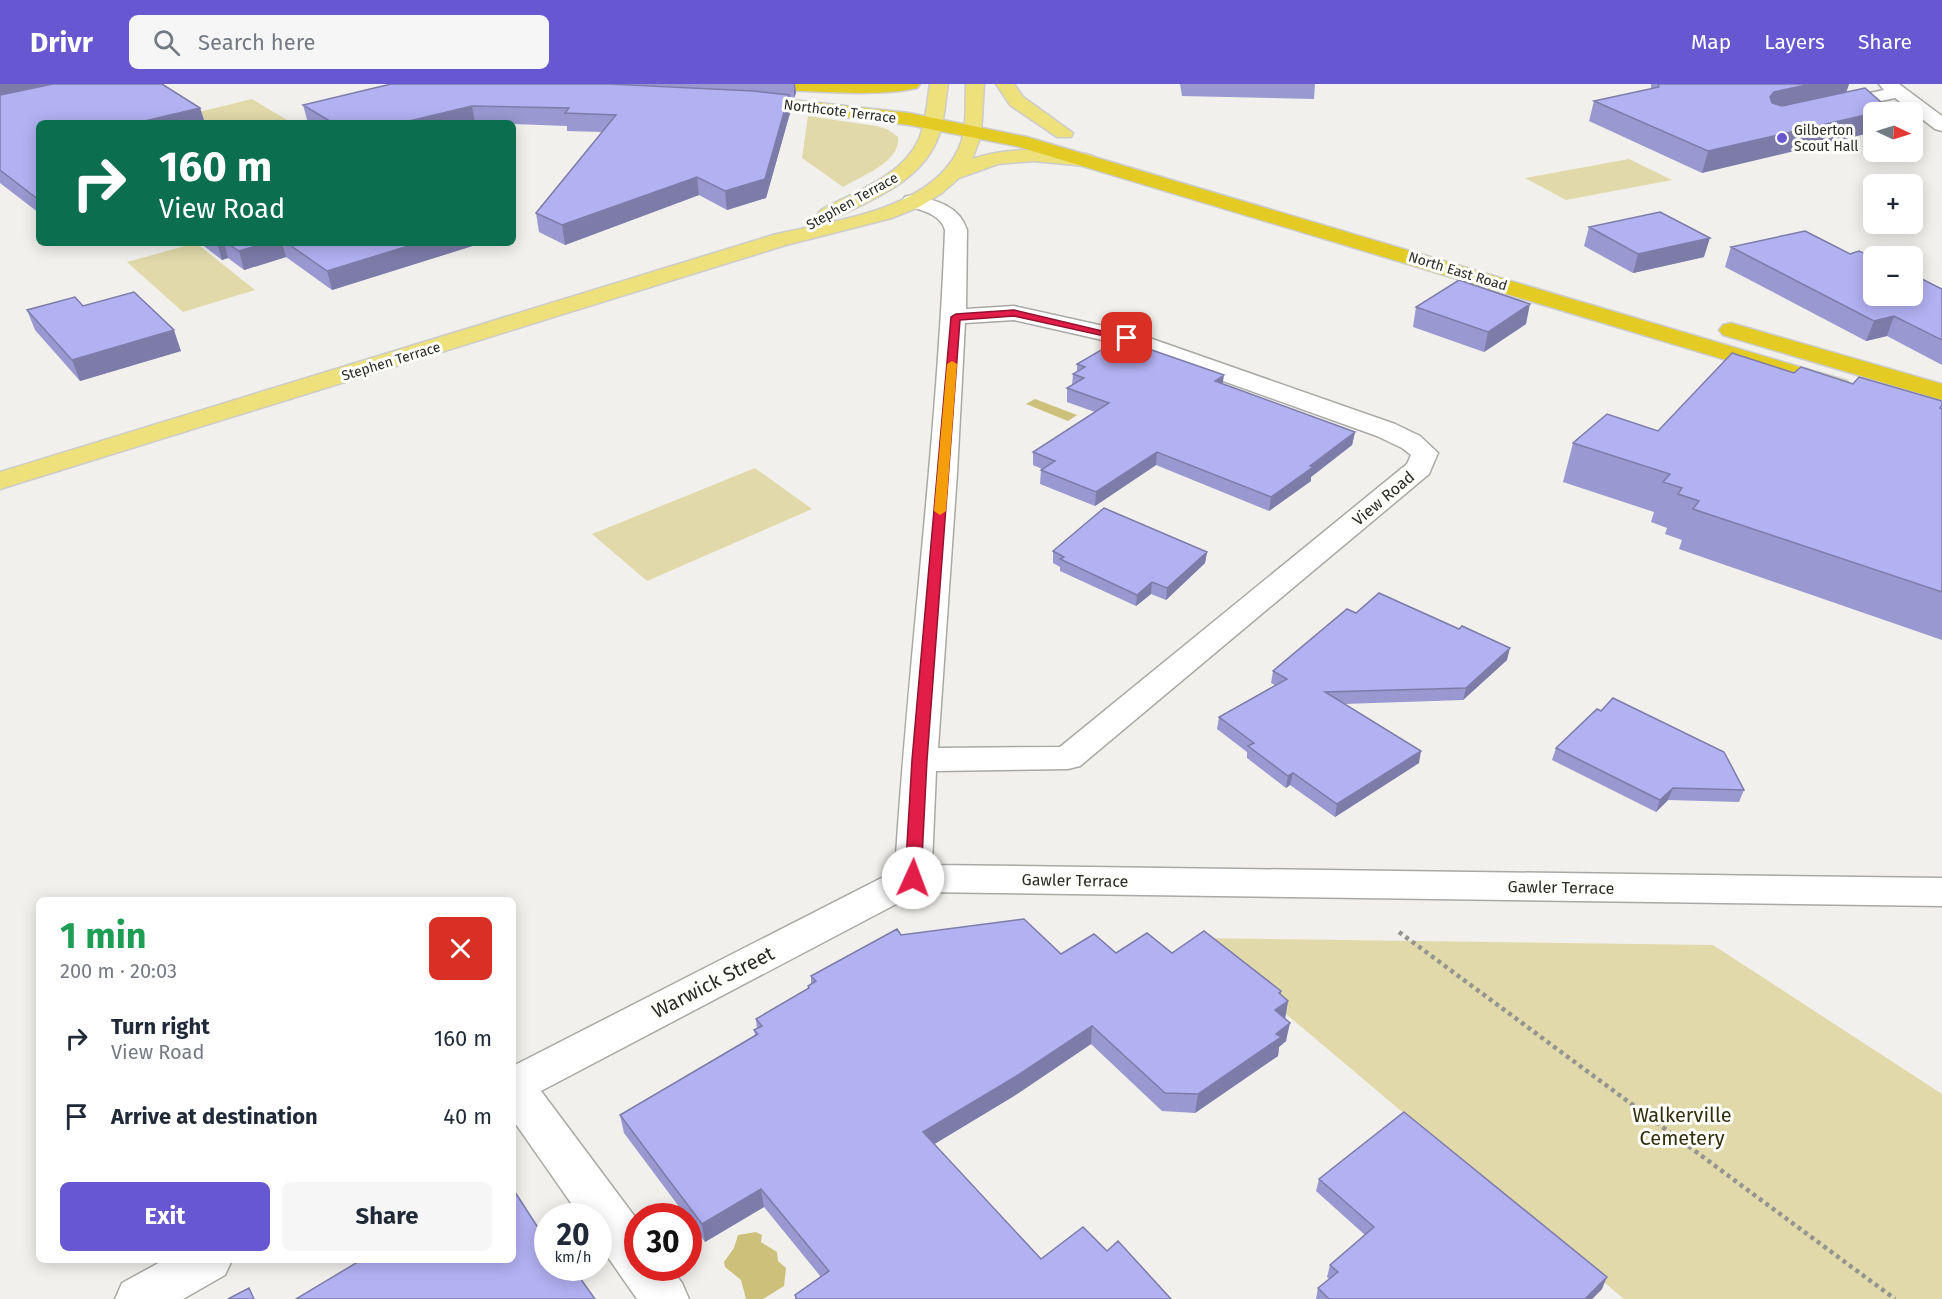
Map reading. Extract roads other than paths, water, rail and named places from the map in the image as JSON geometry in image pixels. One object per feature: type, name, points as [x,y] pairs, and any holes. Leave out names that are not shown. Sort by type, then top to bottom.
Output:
[{"type":"highway","points":[[738,90],[911,84]]},
{"type":"highway","name":"Northcote Terrace","points":[[738,90],[883,116],[933,115],[986,120]]},
{"type":"highway","points":[[986,120],[1084,138]]},
{"type":"highway","name":"North East Road","points":[[986,120],[1086,160],[1862,393]]},
{"type":"highway","points":[[1264,192],[1334,212]]},
{"type":"highway","points":[[1712,324],[1942,392]]},
{"type":"main road","name":"Stephen Terrace","points":[[781,240],[871,193],[904,172],[926,144],[939,84]]},
{"type":"main road","name":"Stephen Terrace","points":[[0,481],[781,240],[856,223],[912,201],[949,176],[986,120],[975,84]]},
{"type":"main road","points":[[1005,84],[1016,101],[1064,133]]},
{"type":"main road","points":[[949,176],[980,163],[1008,156],[1047,156],[1086,160]]},
{"type":"street","points":[[1820,109],[1893,88],[1942,125]]},
{"type":"street","points":[[912,201],[944,212],[956,226],[956,317],[920,760],[913,878]]},
{"type":"street","name":"View Road","points":[[920,760],[1068,758],[1419,468],[1425,453],[1411,442],[1386,430],[1127,338],[1014,313],[956,317]]},
{"type":"street","name":"Gawler Terrace","points":[[913,878],[1942,892]]},
{"type":"street","name":"Warwick Street","points":[[516,1084],[913,878]]},
{"type":"street","points":[[516,1090],[624,1241]]},
{"type":"street","points":[[139,1299],[203,1263]]},
{"type":"street","points":[[652,1281],[665,1299]]},
{"type":"place","name":"Gilberton Scout Hall","points":[[1782,138]]},
{"type":"park label","name":"Walkerville Cemetery","points":[[1682,1126]]}]
